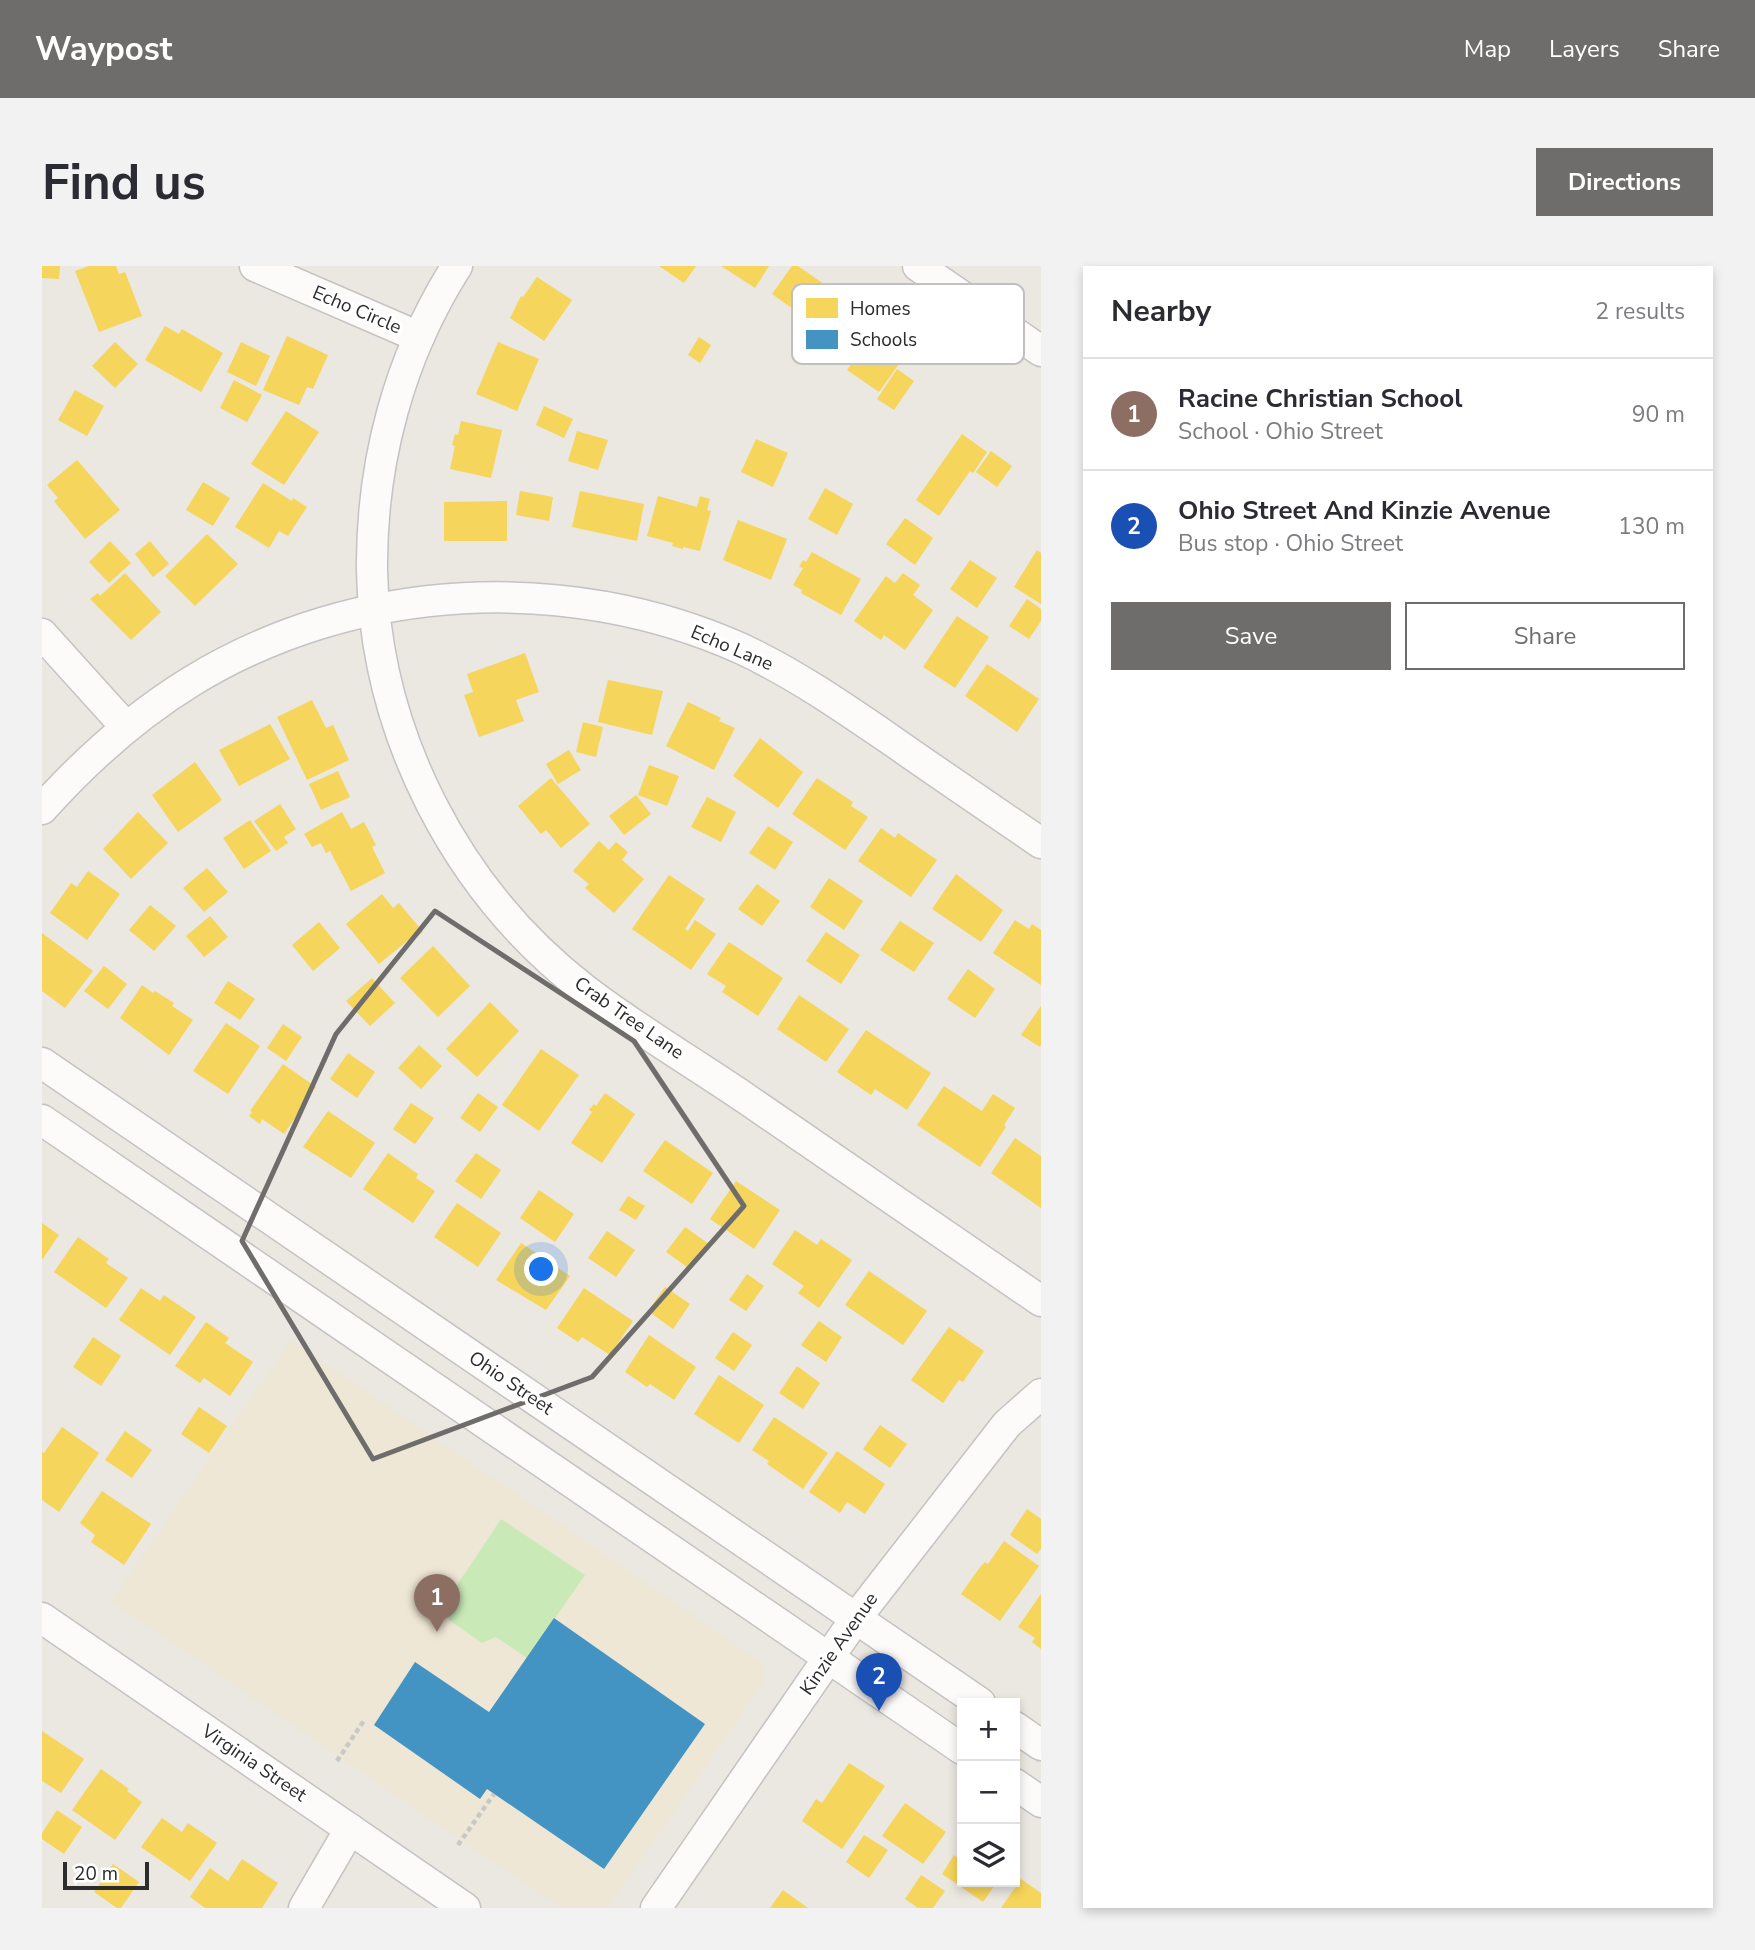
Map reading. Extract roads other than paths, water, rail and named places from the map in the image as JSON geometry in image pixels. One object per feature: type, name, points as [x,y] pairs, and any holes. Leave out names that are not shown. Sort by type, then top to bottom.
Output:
[{"type":"street","name":"Echo Circle","points":[[256,266],[419,337]]},
{"type":"street","name":"Crab Tree Lane","points":[[457,266],[419,337],[396,398],[384,443],[372,537],[375,610],[385,678],[414,768],[457,851],[515,926],[585,989],[1041,1301]]},
{"type":"street","points":[[918,266],[944,284]]},
{"type":"street","points":[[1024,339],[1041,351]]},
{"type":"street","name":"Echo Lane","points":[[42,809],[72,776],[126,727],[194,680],[239,655],[287,635],[375,610],[438,600],[542,598],[644,615],[694,630],[741,649],[832,700],[1041,843]]},
{"type":"street","points":[[42,634],[126,727]]},
{"type":"street","name":"Ohio Street","points":[[42,1063],[973,1698]]},
{"type":"street","points":[[42,1120],[957,1746]]},
{"type":"street","points":[[368,1343],[395,1304]]},
{"type":"street","name":"Kinzie Avenue","points":[[656,1908],[856,1618],[1007,1424],[1041,1394]]},
{"type":"street","name":"Virginia Street","points":[[42,1618],[465,1908]]},
{"type":"street","points":[[1020,1730],[1041,1745]]},
{"type":"street","points":[[1020,1787],[1041,1802]]},
{"type":"street","points":[[304,1908],[350,1829]]},
{"type":"place","name":"Racine Christian School","points":[[437,1632]]},
{"type":"place","name":"Ohio Street And Kinzie Avenue","points":[[879,1711]]}]
